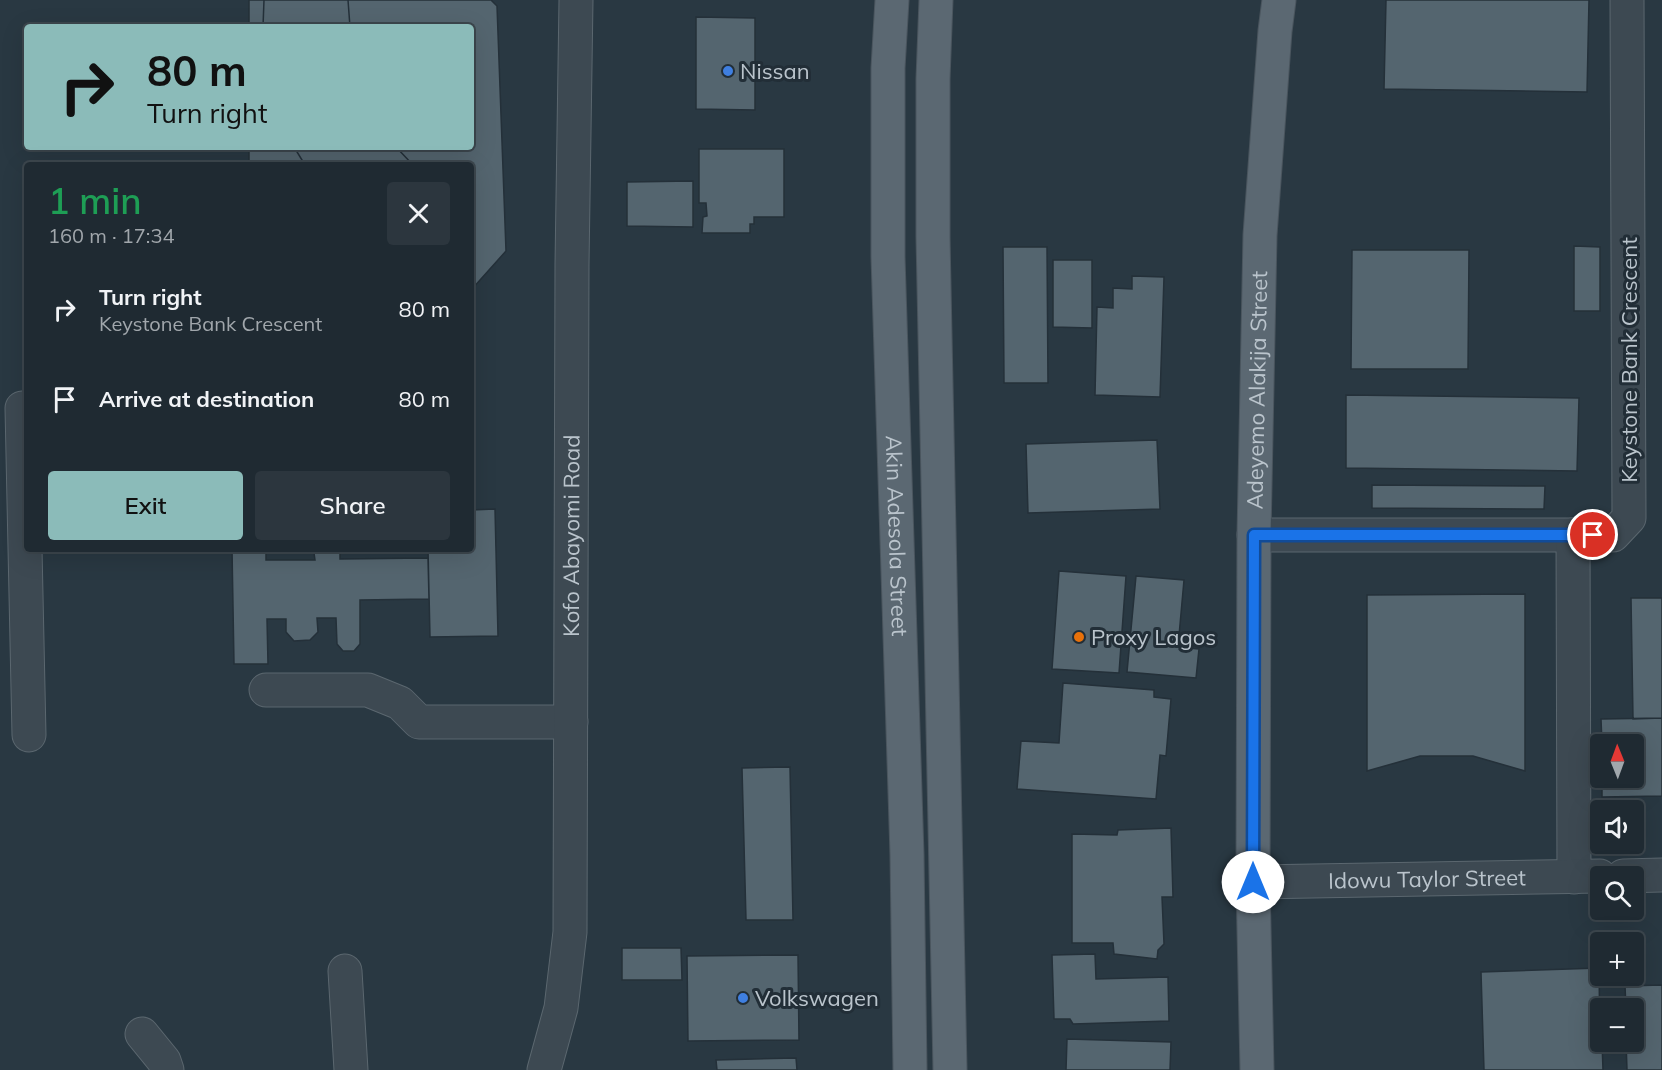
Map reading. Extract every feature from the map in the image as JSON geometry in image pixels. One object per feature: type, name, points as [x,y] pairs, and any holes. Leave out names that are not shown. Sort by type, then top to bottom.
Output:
[{"type":"main road","name":"Akin Adesola Street","points":[[892,0],[888,68],[888,257],[908,855],[910,1070]]},
{"type":"main road","name":"Akin Adesola Street","points":[[936,0],[933,79],[933,237],[950,1070]]},
{"type":"main road","name":"Adeyemo Alakija Street","points":[[1257,1070],[1253,882],[1254,535],[1260,235],[1279,0]]},
{"type":"street","name":"Kofo Abayomi Road","points":[[544,1070],[561,1008],[570,932],[572,265],[576,0]]},
{"type":"street","name":"Keystone Bank Crescent","points":[[1254,535],[1613,535],[1629,518],[1627,0]]},
{"type":"street","points":[[11,430],[29,735]]},
{"type":"street","points":[[1573,536],[1587,877]]},
{"type":"street","points":[[266,690],[368,690],[400,703],[419,722],[571,722]]},
{"type":"street","points":[[1644,875],[1662,875]]},
{"type":"street","name":"Idowu Taylor Street","points":[[1253,882],[1587,877]]},
{"type":"street","points":[[345,971],[351,1070]]},
{"type":"street","points":[[142,1034],[164,1060],[166,1070]]},
{"type":"building","points":[[249,0],[491,0],[497,6],[506,251],[474,287],[474,162],[249,162],[249,150],[474,150],[474,24],[249,24]]},
{"type":"building","points":[[264,0],[348,0],[350,24],[263,24]]},
{"type":"building","points":[[1386,0],[1589,0],[1587,92],[1384,89]]},
{"type":"building","points":[[696,17],[755,18],[755,110],[696,109]]},
{"type":"building","points":[[699,149],[784,149],[784,217],[754,217],[754,224],[750,224],[750,233],[702,233],[703,217],[707,216],[706,203],[699,203]]},
{"type":"building","points":[[296,150],[399,150],[410,162],[303,162]]},
{"type":"building","points":[[693,181],[693,227],[627,226],[627,182]]},
{"type":"building","points":[[1574,246],[1600,247],[1600,311],[1574,311]]},
{"type":"building","points":[[1003,247],[1047,247],[1048,383],[1004,383]]},
{"type":"building","points":[[1352,250],[1469,250],[1468,369],[1351,369]]},
{"type":"building","points":[[1053,260],[1092,260],[1092,328],[1053,327]]},
{"type":"building","points":[[1132,276],[1164,277],[1160,397],[1095,395],[1097,307],[1113,308],[1113,288],[1132,289]]},
{"type":"building","points":[[1346,395],[1579,398],[1577,471],[1346,468]]},
{"type":"building","points":[[1157,440],[1160,509],[1028,513],[1026,444]]},
{"type":"building","points":[[1372,485],[1545,486],[1544,509],[1372,508]]},
{"type":"building","points":[[495,509],[498,636],[430,637],[428,552],[474,552],[474,510]]},
{"type":"building","points":[[232,552],[266,552],[266,560],[315,560],[315,552],[340,552],[340,559],[428,558],[429,599],[360,600],[360,644],[354,651],[343,651],[337,644],[336,618],[317,618],[318,632],[310,640],[294,641],[286,632],[286,619],[267,619],[268,664],[234,664]]},
{"type":"building","points":[[1059,571],[1126,576],[1119,673],[1052,669]]},
{"type":"building","points":[[1136,576],[1184,580],[1178,647],[1199,649],[1196,678],[1127,672]]},
{"type":"building","points":[[1525,594],[1525,771],[1473,756],[1420,756],[1367,771],[1367,595]]},
{"type":"building","points":[[1631,598],[1662,598],[1662,718],[1633,719]]},
{"type":"building","points":[[1063,683],[1154,690],[1154,697],[1171,699],[1166,756],[1160,755],[1156,799],[1017,789],[1021,741],[1059,743]]},
{"type":"building","points":[[1662,718],[1662,796],[1602,797],[1602,788],[1644,788],[1644,734],[1602,734],[1601,719]]},
{"type":"building","points":[[790,767],[793,920],[746,920],[742,768]]},
{"type":"building","points":[[1171,828],[1173,897],[1162,897],[1164,944],[1158,950],[1157,959],[1114,954],[1113,943],[1072,943],[1072,834],[1117,835],[1118,830]]},
{"type":"building","points":[[622,948],[681,948],[682,980],[622,980]]},
{"type":"building","points":[[1095,954],[1096,979],[1168,977],[1169,1021],[1073,1024],[1070,1019],[1054,1019],[1052,955]]},
{"type":"building","name":"Volkswagen","points":[[798,955],[799,1040],[688,1041],[687,956]]},
{"type":"building","points":[[1590,968],[1590,986],[1599,986],[1599,998],[1590,998],[1590,1052],[1602,1052],[1603,1070],[1484,1070],[1481,972]]},
{"type":"building","points":[[1662,985],[1662,1070],[1627,1070],[1626,1052],[1644,1052],[1644,998],[1626,998],[1625,986]]},
{"type":"building","points":[[1067,1039],[1171,1042],[1170,1070],[1066,1070]]},
{"type":"building","points":[[796,1058],[797,1070],[717,1070],[716,1060]]},
{"type":"place","name":"Nissan","points":[[728,71]]},
{"type":"place","name":"Proxy Lagos","points":[[1079,637]]},
{"type":"place","name":"Volkswagen","points":[[743,998]]},
{"type":"route","points":[[1253,882],[1254,535],[1593,535]]}]
